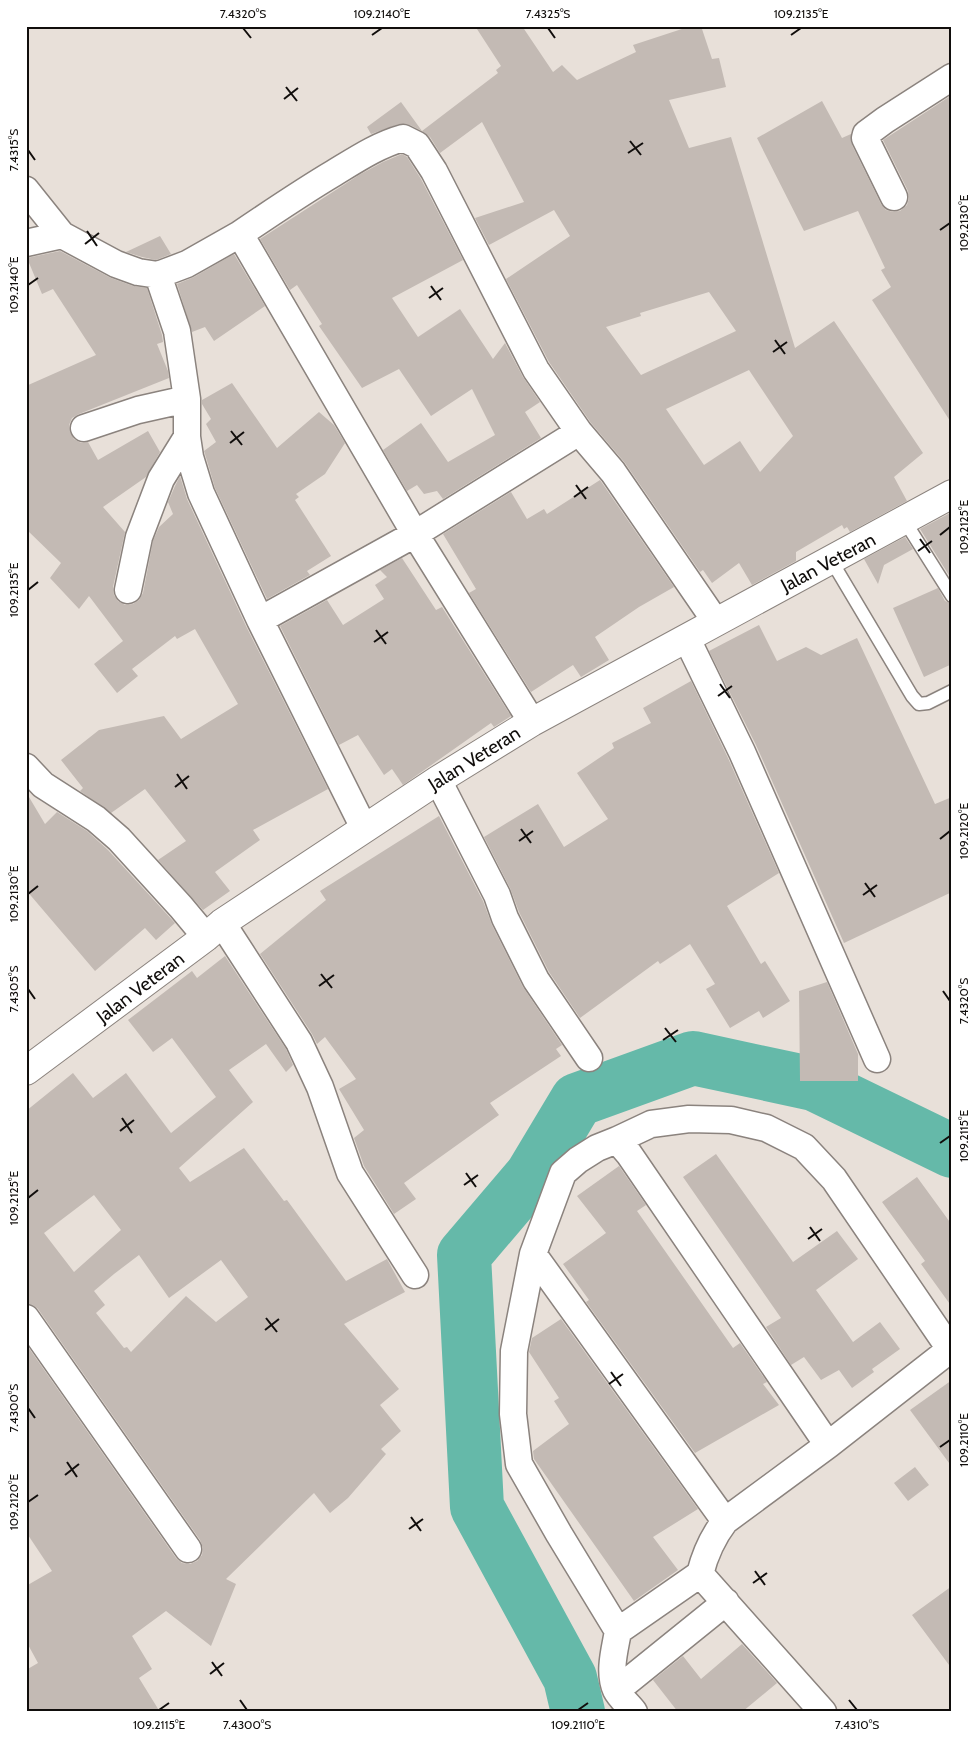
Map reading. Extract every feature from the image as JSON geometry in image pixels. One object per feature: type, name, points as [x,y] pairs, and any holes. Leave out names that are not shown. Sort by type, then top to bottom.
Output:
[{"type":"highway","name":"Jalan Veteran","points":[[26,1071],[214,930],[438,780],[532,722],[952,494]]},
{"type":"street","points":[[894,197],[865,138],[866,134],[952,77]]},
{"type":"street","points":[[26,190],[62,234],[116,264],[138,272],[158,275],[187,264],[240,234],[368,152],[388,142],[403,138],[416,145],[434,171],[536,370],[579,432],[613,472],[716,622]]},
{"type":"street","points":[[26,243],[62,234]]},
{"type":"street","points":[[240,234],[415,534],[532,722]]},
{"type":"street","points":[[158,275],[177,330],[187,399],[187,437],[190,457],[201,493],[260,620],[364,828]]},
{"type":"street","points":[[84,428],[138,410],[187,399]]},
{"type":"street","points":[[260,620],[415,534],[579,432]]},
{"type":"street","points":[[128,590],[139,537],[161,479],[187,437]]},
{"type":"street","points":[[687,639],[742,752],[877,1058]]},
{"type":"street","points":[[26,767],[43,785],[96,819],[119,839],[175,900],[214,930],[299,1042],[320,1087],[350,1173],[415,1275]]},
{"type":"street","points":[[438,780],[497,895],[505,918],[536,980],[589,1058]]},
{"type":"street","points":[[618,1631],[700,1574],[704,1555],[715,1534],[725,1521],[828,1445],[951,1350],[834,1179],[804,1147],[766,1128],[723,1120],[689,1119],[651,1124],[597,1148],[578,1160],[563,1173],[532,1254],[514,1351],[513,1414],[519,1464],[558,1534],[618,1631],[613,1658],[613,1675],[616,1690],[634,1712]]},
{"type":"street","points":[[617,1140],[629,1154],[828,1445]]},
{"type":"street","points":[[532,1254],[725,1521]]},
{"type":"street","points":[[26,1318],[188,1549]]},
{"type":"street","points":[[700,1574],[823,1712]]},
{"type":"street","points":[[616,1690],[726,1602]]},
{"type":"lane","points":[[904,520],[952,596]]},
{"type":"lane","points":[[831,560],[912,696],[919,704],[928,703],[952,691]]},
{"type":"building","points":[[475,26],[522,26],[553,72],[562,65],[577,80],[636,52],[633,45],[691,26],[701,26],[712,59],[719,58],[726,87],[669,100],[689,148],[731,137],[795,348],[834,321],[923,453],[894,477],[907,501],[850,532],[847,527],[844,529],[842,525],[796,552],[796,561],[752,585],[739,563],[712,583],[703,570],[700,572],[625,463],[591,423],[549,362],[506,279],[570,236],[554,210],[489,245],[475,218],[524,202],[482,122],[440,153],[430,137],[422,131],[498,73],[496,70],[501,66]],"holes":[[[709,292],[736,331],[641,375],[606,327],[641,316],[640,313]],[[749,370],[793,436],[760,472],[740,441],[704,465],[666,409]]]},
{"type":"building","points":[[952,95],[952,424],[872,300],[891,287],[881,270],[885,268],[858,211],[804,231],[757,138],[822,101],[842,138],[851,134],[852,145],[881,204],[886,210],[900,211],[907,205],[908,191],[883,140]]},
{"type":"building","points":[[401,102],[422,131],[410,125],[399,124],[371,134],[367,127]]},
{"type":"building","points":[[402,154],[407,157],[421,179],[463,260],[392,298],[418,337],[460,309],[493,359],[505,343],[523,377],[540,402],[525,412],[541,438],[443,499],[437,491],[424,494],[417,485],[407,491],[383,450],[421,423],[448,462],[495,435],[472,389],[431,416],[399,369],[362,388],[319,326],[322,324],[297,285],[290,290],[260,239],[359,175]]},
{"type":"building","points":[[160,236],[171,254],[156,260],[126,252]]},
{"type":"building","points":[[60,251],[111,278],[133,286],[147,288],[162,335],[163,342],[157,344],[168,371],[169,378],[79,414],[72,418],[69,425],[74,439],[81,443],[88,442],[98,460],[148,431],[160,452],[146,477],[103,507],[125,532],[113,587],[114,595],[118,601],[125,605],[133,604],[139,600],[143,593],[153,541],[159,527],[173,514],[168,502],[180,476],[187,499],[246,626],[328,789],[253,830],[260,840],[215,872],[230,891],[203,910],[158,860],[186,841],[145,789],[111,813],[80,791],[83,788],[61,760],[99,730],[164,716],[181,739],[238,704],[195,629],[177,639],[175,636],[132,669],[138,676],[117,693],[94,664],[123,641],[89,596],[79,609],[50,578],[61,563],[26,529],[26,386],[96,355],[53,289],[42,294],[27,258]]},
{"type":"building","points":[[234,254],[265,306],[214,341],[205,327],[192,332],[177,284],[194,277]]},
{"type":"building","points":[[232,383],[277,448],[319,412],[334,425],[345,443],[325,474],[296,494],[299,497],[295,500],[331,556],[307,571],[310,575],[267,599],[215,488],[204,451],[216,442],[206,424],[211,419],[202,404],[202,400]]},
{"type":"building","points":[[600,480],[674,587],[639,607],[595,637],[609,660],[581,677],[573,665],[531,692],[469,593],[476,589],[443,534],[511,492],[527,519],[544,509],[547,514]]},
{"type":"building","points":[[952,512],[952,580],[920,529]]},
{"type":"building","points":[[905,537],[913,549],[884,565],[878,584],[864,559]]},
{"type":"building","points":[[402,558],[436,610],[442,607],[511,716],[494,727],[491,723],[403,785],[392,769],[384,775],[358,735],[339,745],[280,626],[327,600],[343,625],[384,599],[375,585],[387,577],[380,570]]},
{"type":"building","points":[[938,588],[945,601],[952,604],[952,664],[924,677],[893,608]]},
{"type":"building","points":[[759,625],[777,661],[806,647],[821,655],[857,638],[935,804],[952,797],[952,892],[844,943],[756,745],[709,651]]},
{"type":"building","points":[[691,681],[728,758],[779,873],[727,906],[761,964],[765,961],[790,1001],[763,1018],[759,1011],[730,1028],[706,989],[715,984],[690,944],[660,964],[658,961],[580,1018],[549,972],[484,837],[538,804],[564,847],[608,819],[577,773],[614,748],[612,743],[651,723],[643,708]]},
{"type":"building","points":[[26,792],[45,824],[57,812],[87,831],[108,850],[175,923],[156,940],[145,928],[95,971],[26,890]]},
{"type":"building","points":[[439,816],[483,901],[492,925],[523,987],[562,1045],[556,1049],[561,1056],[490,1103],[499,1115],[404,1183],[416,1199],[394,1214],[364,1166],[354,1138],[364,1130],[339,1089],[356,1079],[325,1037],[317,1044],[260,954],[326,900],[320,891]]},
{"type":"building","points":[[225,956],[286,1049],[293,1065],[286,1072],[266,1044],[229,1070],[253,1102],[179,1168],[190,1182],[244,1148],[284,1201],[287,1200],[346,1281],[387,1259],[405,1292],[344,1324],[399,1389],[380,1405],[401,1431],[381,1449],[386,1454],[348,1498],[330,1513],[314,1493],[226,1579],[236,1584],[211,1646],[166,1611],[132,1636],[152,1669],[139,1678],[160,1712],[26,1712],[26,1670],[38,1663],[26,1641],[26,1586],[52,1571],[26,1532],[26,1344],[176,1558],[182,1563],[190,1564],[197,1561],[202,1555],[203,1548],[200,1540],[38,1309],[26,1303],[26,1111],[73,1073],[93,1098],[126,1073],[171,1133],[216,1097],[172,1038],[153,1052],[128,1020],[192,971],[197,978]],"holes":[[[94,1195],[121,1230],[74,1272],[44,1233]],[[139,1255],[169,1298],[221,1260],[248,1297],[216,1322],[186,1296],[131,1352],[127,1347],[124,1348],[96,1313],[105,1305],[94,1291]]]},
{"type":"building","points":[[827,982],[858,1054],[858,1081],[800,1081],[799,991]]},
{"type":"building","points":[[716,1154],[793,1262],[837,1231],[858,1259],[816,1290],[853,1342],[880,1322],[900,1349],[872,1369],[874,1372],[852,1388],[839,1370],[821,1380],[804,1357],[791,1365],[766,1327],[781,1318],[683,1177]]},
{"type":"building","points":[[619,1166],[646,1205],[637,1211],[733,1348],[740,1343],[767,1382],[763,1384],[779,1405],[695,1453],[586,1302],[589,1300],[563,1264],[606,1233],[577,1196]]},
{"type":"building","points":[[917,1177],[952,1225],[952,1307],[921,1264],[925,1261],[882,1202]]},
{"type":"building","points":[[561,1319],[698,1509],[653,1537],[678,1570],[634,1601],[534,1459],[533,1451],[569,1424],[554,1401],[559,1398],[529,1352],[532,1338]]},
{"type":"building","points":[[952,1380],[952,1467],[910,1410]]},
{"type":"building","points":[[915,1467],[929,1485],[908,1501],[894,1483]]},
{"type":"building","points":[[952,1586],[952,1669],[912,1615]]},
{"type":"building","points":[[742,1644],[777,1683],[742,1712],[678,1712],[653,1680],[683,1656],[701,1679]]},
{"type":"waterway","points":[[578,1712],[570,1678],[477,1507],[464,1255],[532,1175],[577,1100],[693,1058],[814,1084],[952,1151]]}]
